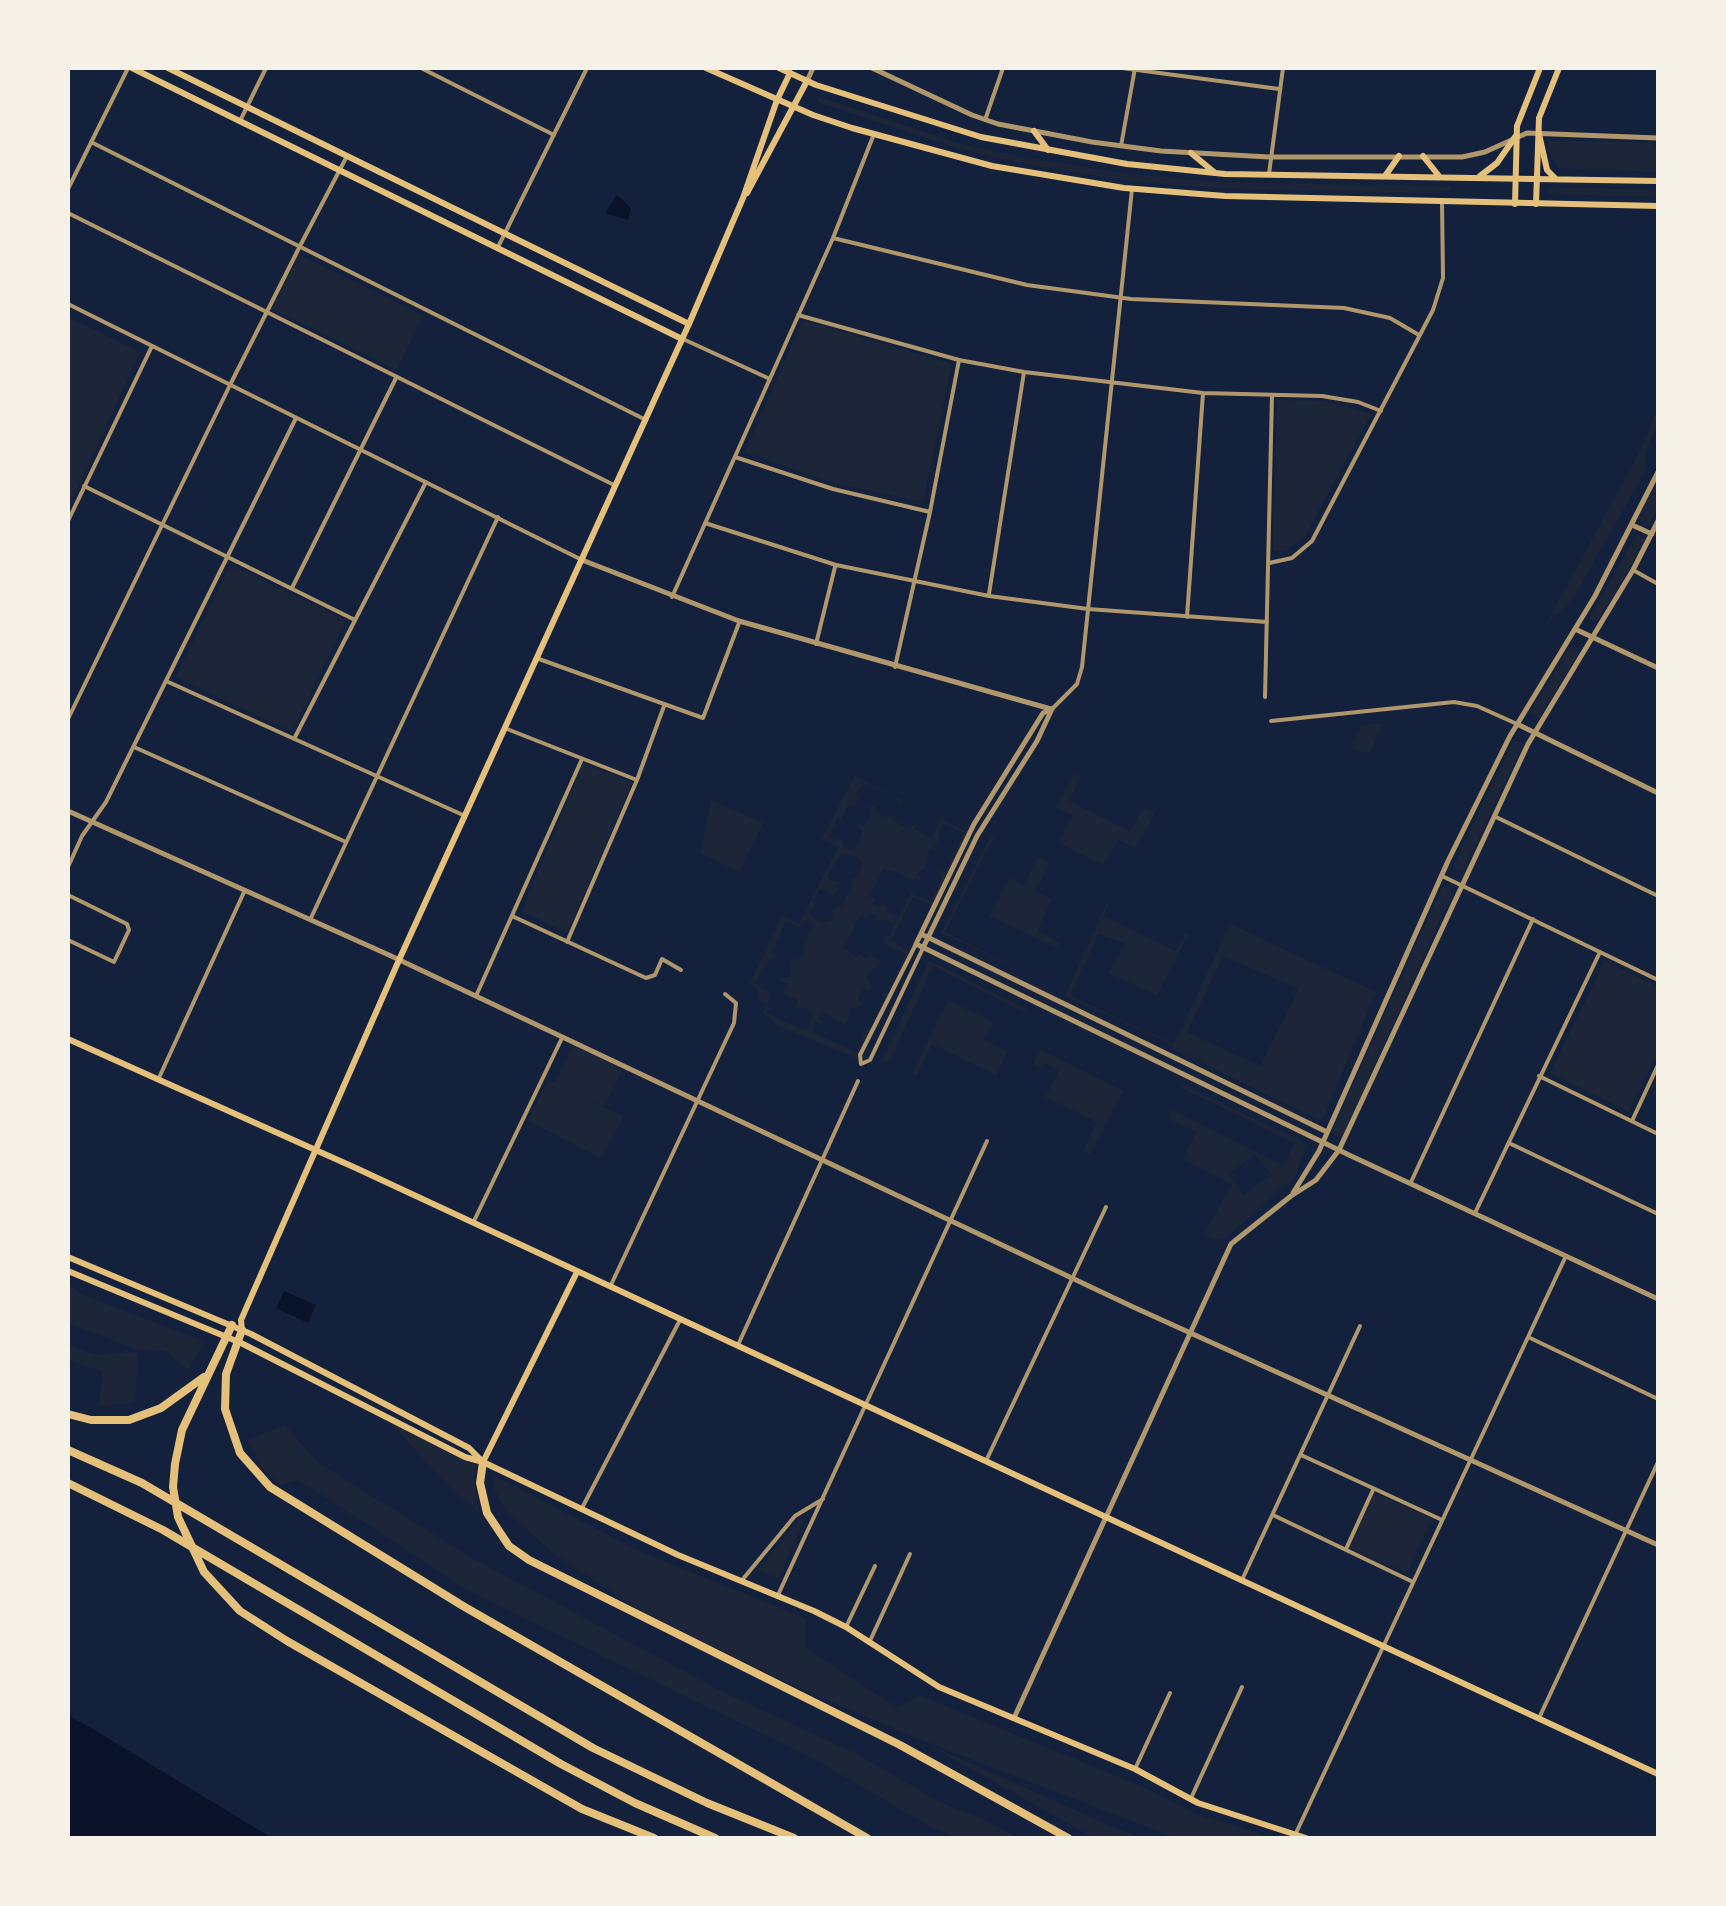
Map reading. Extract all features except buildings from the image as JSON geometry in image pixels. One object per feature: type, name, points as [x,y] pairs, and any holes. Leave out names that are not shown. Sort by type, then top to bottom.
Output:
[{"type":"highway","points":[[231,1327],[178,1447],[173,1487],[178,1517],[204,1572],[240,1611],[316,1657],[582,1809],[654,1838]]},
{"type":"highway","points":[[241,1327],[224,1386],[227,1421],[240,1454],[270,1487],[463,1606],[867,1838]]},
{"type":"highway","points":[[68,1414],[111,1422],[145,1415],[192,1388],[210,1370]]},
{"type":"highway","points":[[68,1450],[158,1493],[593,1748],[664,1784],[794,1838]]},
{"type":"highway","points":[[483,1462],[480,1483],[487,1512],[509,1546],[529,1560],[900,1745],[1068,1838]]},
{"type":"highway","points":[[68,1482],[163,1530],[575,1771],[715,1838]]},
{"type":"main road","points":[[130,68],[682,339]]},
{"type":"main road","points":[[168,68],[689,324]]},
{"type":"main road","points":[[706,68],[794,107],[874,134],[992,166],[1132,189],[1224,196],[1658,206]]},
{"type":"main road","points":[[779,68],[791,70],[807,81],[981,137],[1127,164],[1215,173],[1658,181]]},
{"type":"main road","points":[[1478,177],[1497,163],[1516,136],[1540,68]]},
{"type":"main road","points":[[1536,204],[1540,114],[1559,68]]},
{"type":"main road","points":[[241,1327],[399,960],[689,324],[744,198],[791,70]]},
{"type":"main road","points":[[744,198],[807,81]]},
{"type":"main road","points":[[1034,131],[1049,151]]},
{"type":"main road","points":[[1539,134],[1547,170],[1556,179]]},
{"type":"main road","points":[[1514,204],[1516,136]]},
{"type":"main road","points":[[1191,153],[1215,173]]},
{"type":"main road","points":[[1385,176],[1399,156]]},
{"type":"main road","points":[[1423,156],[1440,177]]},
{"type":"main road","points":[[68,1039],[316,1150],[1658,1774]]},
{"type":"main road","points":[[68,1256],[231,1327],[241,1327],[469,1448],[483,1462]]},
{"type":"main road","points":[[68,1270],[240,1343],[465,1457],[846,1627],[938,1686],[1135,1770],[1190,1799],[1306,1838]]},
{"type":"main road","points":[[483,1462],[578,1272]]},
{"type":"street","points":[[68,188],[130,68]]},
{"type":"street","points":[[240,120],[266,68]]},
{"type":"street","points":[[421,68],[554,135]]},
{"type":"street","points":[[497,248],[587,68]]},
{"type":"street","points":[[807,81],[813,68]]},
{"type":"street","points":[[872,68],[986,120],[1121,146],[1191,153],[1423,156],[1474,154],[1516,136],[1539,134],[1658,138]]},
{"type":"street","points":[[986,120],[1003,68]]},
{"type":"street","points":[[1122,68],[1279,90]]},
{"type":"street","points":[[1269,174],[1283,68]]},
{"type":"street","points":[[1121,146],[1135,69]]},
{"type":"street","points":[[672,596],[833,238],[874,134]]},
{"type":"street","points":[[91,142],[646,420]]},
{"type":"street","points":[[68,719],[230,385],[347,156]]},
{"type":"street","points":[[1052,709],[1043,713],[974,824],[860,1055],[861,1064],[870,1060],[977,836],[1052,709],[1080,676],[1132,189]]},
{"type":"street","points":[[1268,563],[1292,558],[1312,541],[1432,310],[1444,278],[1442,201]]},
{"type":"street","points":[[68,213],[616,486]]},
{"type":"street","points":[[833,238],[1027,286],[1121,298],[1344,308],[1390,318],[1419,335]]},
{"type":"street","points":[[68,304],[582,560],[739,622],[1052,709]]},
{"type":"street","points":[[798,315],[959,360],[1024,372],[1202,393],[1341,399],[1381,411]]},
{"type":"street","points":[[682,339],[770,379]]},
{"type":"street","points":[[68,522],[152,346]]},
{"type":"street","points":[[895,667],[959,360]]},
{"type":"street","points":[[989,596],[1024,372]]},
{"type":"street","points":[[292,588],[397,377]]},
{"type":"street","points":[[1188,618],[1202,393]]},
{"type":"street","points":[[1265,697],[1272,395]]},
{"type":"street","points":[[68,867],[134,747],[296,418]]},
{"type":"street","points":[[735,457],[833,489],[930,512]]},
{"type":"street","points":[[1291,1196],[1323,1142],[1441,876],[1517,724],[1575,629],[1658,472]]},
{"type":"street","points":[[294,739],[426,482]]},
{"type":"street","points":[[84,486],[356,620]]},
{"type":"street","points":[[310,920],[498,517]]},
{"type":"street","points":[[1014,1718],[1232,1244],[1316,1180],[1339,1150],[1534,733],[1633,570],[1658,521]]},
{"type":"street","points":[[705,523],[836,565],[989,596],[1088,609],[1268,622]]},
{"type":"street","points":[[1632,525],[1652,534]]},
{"type":"street","points":[[816,644],[836,565]]},
{"type":"street","points":[[1633,570],[1658,584]]},
{"type":"street","points":[[539,659],[702,718],[739,622]]},
{"type":"street","points":[[1575,629],[1658,668]]},
{"type":"street","points":[[166,680],[465,816]]},
{"type":"street","points":[[1271,722],[1454,702],[1478,706],[1658,793]]},
{"type":"street","points":[[567,942],[637,780],[665,704]]},
{"type":"street","points":[[506,728],[637,780]]},
{"type":"street","points":[[134,747],[346,842]]},
{"type":"street","points":[[476,996],[582,758]]},
{"type":"street","points":[[68,812],[399,960],[1072,1278],[1658,1545]]},
{"type":"street","points":[[1494,816],[1658,896]]},
{"type":"street","points":[[1441,876],[1658,980]]},
{"type":"street","points":[[158,1080],[245,890]]},
{"type":"street","points":[[68,895],[129,926],[114,962],[68,940]]},
{"type":"street","points":[[512,916],[646,978],[654,975],[662,960],[682,970]]},
{"type":"street","points":[[1410,1183],[1533,919]]},
{"type":"street","points":[[920,934],[1327,1132]]},
{"type":"street","points":[[916,944],[1339,1150],[1658,1299]]},
{"type":"street","points":[[1475,1213],[1600,952]]},
{"type":"street","points":[[610,1287],[736,1016],[736,1003],[726,994]]},
{"type":"street","points":[[473,1223],[562,1037]]},
{"type":"street","points":[[1632,1122],[1658,1065]]},
{"type":"street","points":[[1539,1076],[1658,1134]]},
{"type":"street","points":[[738,1346],[858,1080]]},
{"type":"street","points":[[778,1596],[987,1140]]},
{"type":"street","points":[[1508,1143],[1658,1214]]},
{"type":"street","points":[[986,1461],[1106,1207]]},
{"type":"street","points":[[1296,1833],[1566,1256]]},
{"type":"street","points":[[581,1510],[680,1320]]},
{"type":"street","points":[[1242,1580],[1360,1326]]},
{"type":"street","points":[[1528,1336],[1658,1399]]},
{"type":"street","points":[[1301,1455],[1440,1520]]},
{"type":"street","points":[[1539,1718],[1658,1462]]},
{"type":"street","points":[[1346,1550],[1373,1489]]},
{"type":"street","points":[[742,1580],[795,1516],[823,1499]]},
{"type":"street","points":[[1273,1514],[1412,1581]]},
{"type":"street","points":[[868,1643],[910,1554]]},
{"type":"street","points":[[846,1627],[874,1566]]},
{"type":"street","points":[[1190,1799],[1242,1687]]},
{"type":"street","points":[[1135,1770],[1170,1693]]},
{"type":"shaded area","points":[[819,97],[958,143],[1121,173],[1212,182],[1451,190],[1429,193],[1213,188],[1120,180],[957,148],[817,102]]},
{"type":"shaded area","points":[[1549,140],[1652,143],[1657,150],[1657,172],[1558,168],[1547,149]]},
{"type":"shaded area","points":[[1549,187],[1658,190],[1658,197],[1548,194]]},
{"type":"shaded area","points":[[617,195],[631,208],[628,220],[605,213]]},
{"type":"shaded area","points":[[298,254],[423,315],[397,370],[271,308]]},
{"type":"shaded area","points":[[68,317],[140,352],[68,509]]},
{"type":"shaded area","points":[[803,320],[952,364],[923,502],[834,483],[745,452]]},
{"type":"shaded area","points":[[1277,400],[1324,401],[1371,414],[1304,538],[1287,550],[1273,550]]},
{"type":"shaded area","points":[[1658,407],[1658,424],[1645,453],[1646,470],[1571,602],[1546,624],[1641,449]]},
{"type":"shaded area","points":[[1658,475],[1658,507],[1650,525],[1644,527],[1639,518]]},
{"type":"shaded area","points":[[1637,533],[1644,540],[1628,571],[1597,622],[1589,619]]},
{"type":"shaded area","points":[[230,565],[346,620],[292,732],[176,677]]},
{"type":"shaded area","points":[[1570,646],[1579,652],[1539,718],[1530,713]]},
{"type":"shaded area","points":[[1383,723],[1369,754],[1351,748],[1360,726]]},
{"type":"shaded area","points":[[1514,740],[1523,744],[1464,869],[1457,871],[1454,864]]},
{"type":"shaded area","points":[[583,763],[632,783],[567,933],[522,911]]},
{"type":"shaded area","points":[[1074,774],[1081,777],[1069,801],[1130,831],[1144,807],[1155,814],[1135,848],[1118,840],[1103,865],[1059,843],[1072,815],[1056,807]]},
{"type":"shaded area","points":[[855,776],[939,818],[969,833],[934,906],[913,897],[891,940],[913,954],[860,1054],[861,1060],[778,1026],[763,1013],[767,1003],[758,999],[759,991],[750,983],[782,915],[799,923],[838,847],[821,839]],"holes":[[[865,783],[897,798],[898,806],[903,801],[939,818],[936,831],[928,837],[915,829],[915,824],[909,828],[902,826],[894,820],[893,813],[891,818],[880,815],[877,804],[869,807],[871,817],[863,826],[855,823],[863,831],[851,850],[844,847],[843,841],[830,838],[837,819],[841,820],[848,806],[856,805],[855,794]],[[944,824],[964,833],[945,872],[941,870],[942,877],[931,901],[912,891],[905,897],[906,905],[898,916],[887,911],[888,907],[883,905],[886,900],[879,907],[872,904],[875,900],[869,896],[883,869],[900,873],[913,882],[916,878],[923,881],[917,873],[925,868],[931,849],[939,852],[934,847],[940,841],[938,835]],[[842,853],[862,863],[854,879],[849,877],[853,885],[841,906],[833,909],[833,920],[822,923],[810,914],[819,890],[825,889],[832,895],[837,892],[838,882],[827,876]],[[860,915],[875,915],[872,925],[883,919],[894,924],[890,935],[884,937],[884,944],[906,954],[856,1052],[814,1033],[813,1027],[815,1022],[824,1022],[820,1020],[821,1011],[847,1026],[850,1008],[862,1003],[858,1000],[862,988],[870,990],[872,985],[867,978],[872,969],[882,971],[878,969],[881,961],[869,955],[867,959],[859,955],[857,958],[844,948]],[[806,920],[813,925],[801,958],[791,961],[790,977],[779,980],[787,984],[782,993],[798,1000],[795,1007],[808,1007],[812,1014],[808,1029],[803,1030],[767,1013],[770,991],[755,982],[770,959],[774,961],[777,955],[773,952],[785,922],[798,928]]]},
{"type":"shaded area","points":[[711,800],[763,823],[740,872],[700,853]]},
{"type":"shaded area","points":[[991,835],[994,837],[945,932],[1042,981],[941,933]]},
{"type":"shaded area","points":[[1038,857],[1050,863],[1035,891],[1052,899],[1038,931],[1060,943],[1057,948],[989,916],[1009,878],[1024,886]]},
{"type":"shaded area","points":[[1449,885],[1452,893],[1343,1136],[1334,1136],[1334,1127],[1442,887]]},
{"type":"shaded area","points":[[1110,896],[1104,916],[1176,951],[1185,933],[1189,934],[1157,996],[1109,973],[1125,943],[1098,934],[1071,996],[1174,1044],[1230,924],[1376,992],[1319,1120],[1173,1049],[1173,1045],[1065,996]],"holes":[[[1223,956],[1299,989],[1260,1066],[1187,1032]]]},
{"type":"shaded area","points":[[929,960],[1027,1009],[1025,1013],[933,966],[889,1063],[882,1060]]},
{"type":"shaded area","points":[[1605,961],[1658,987],[1658,1052],[1629,1112],[1550,1073]]},
{"type":"shaded area","points":[[948,1000],[993,1022],[984,1040],[1007,1052],[996,1075],[932,1044],[916,1076],[912,1073]]},
{"type":"shaded area","points":[[574,1043],[624,1066],[604,1106],[590,1100],[623,1117],[601,1158],[528,1121],[548,1080],[555,1083]]},
{"type":"shaded area","points":[[1040,1049],[1123,1091],[1090,1155],[1083,1151],[1097,1122],[1045,1097],[1059,1071],[1045,1063],[1041,1069],[1033,1065]]},
{"type":"shaded area","points":[[1183,1085],[1306,1144],[1296,1175],[1226,1238],[1203,1235],[1232,1185],[1183,1159],[1196,1132],[1169,1119],[1173,1110],[1284,1166],[1294,1143],[1182,1088]],"holes":[[[1255,1155],[1272,1175],[1244,1194],[1228,1174]]]},
{"type":"shaded area","points":[[68,1283],[81,1294],[205,1342],[188,1370],[165,1351],[135,1349],[68,1323]]},
{"type":"shaded area","points":[[284,1291],[316,1305],[308,1323],[276,1308]]},
{"type":"shaded area","points":[[68,1345],[97,1355],[138,1352],[135,1403],[99,1406],[103,1372],[68,1360]]},
{"type":"shaded area","points":[[389,1421],[477,1464],[474,1479],[479,1513],[439,1476]]},
{"type":"shaded area","points":[[285,1425],[317,1462],[470,1557],[723,1692],[857,1754],[938,1801],[1018,1838],[957,1838],[933,1828],[814,1759],[469,1591],[299,1480],[280,1485],[261,1467],[248,1440]]},
{"type":"shaded area","points":[[495,1476],[641,1552],[805,1618],[805,1647],[898,1708],[919,1695],[1148,1789],[1199,1815],[1275,1838],[1176,1838],[911,1736],[726,1656],[641,1612],[553,1553],[507,1512],[495,1491]]},
{"type":"shaded area","points":[[1372,1491],[1432,1519],[1407,1573],[1346,1546]]},
{"type":"shaded area","points":[[804,1519],[779,1579],[758,1570]]},
{"type":"shaded area","points":[[68,1715],[88,1726],[272,1838],[68,1838]]},
{"type":"shaded area","points":[[925,1743],[1102,1822],[1140,1838],[1094,1838]]}]
